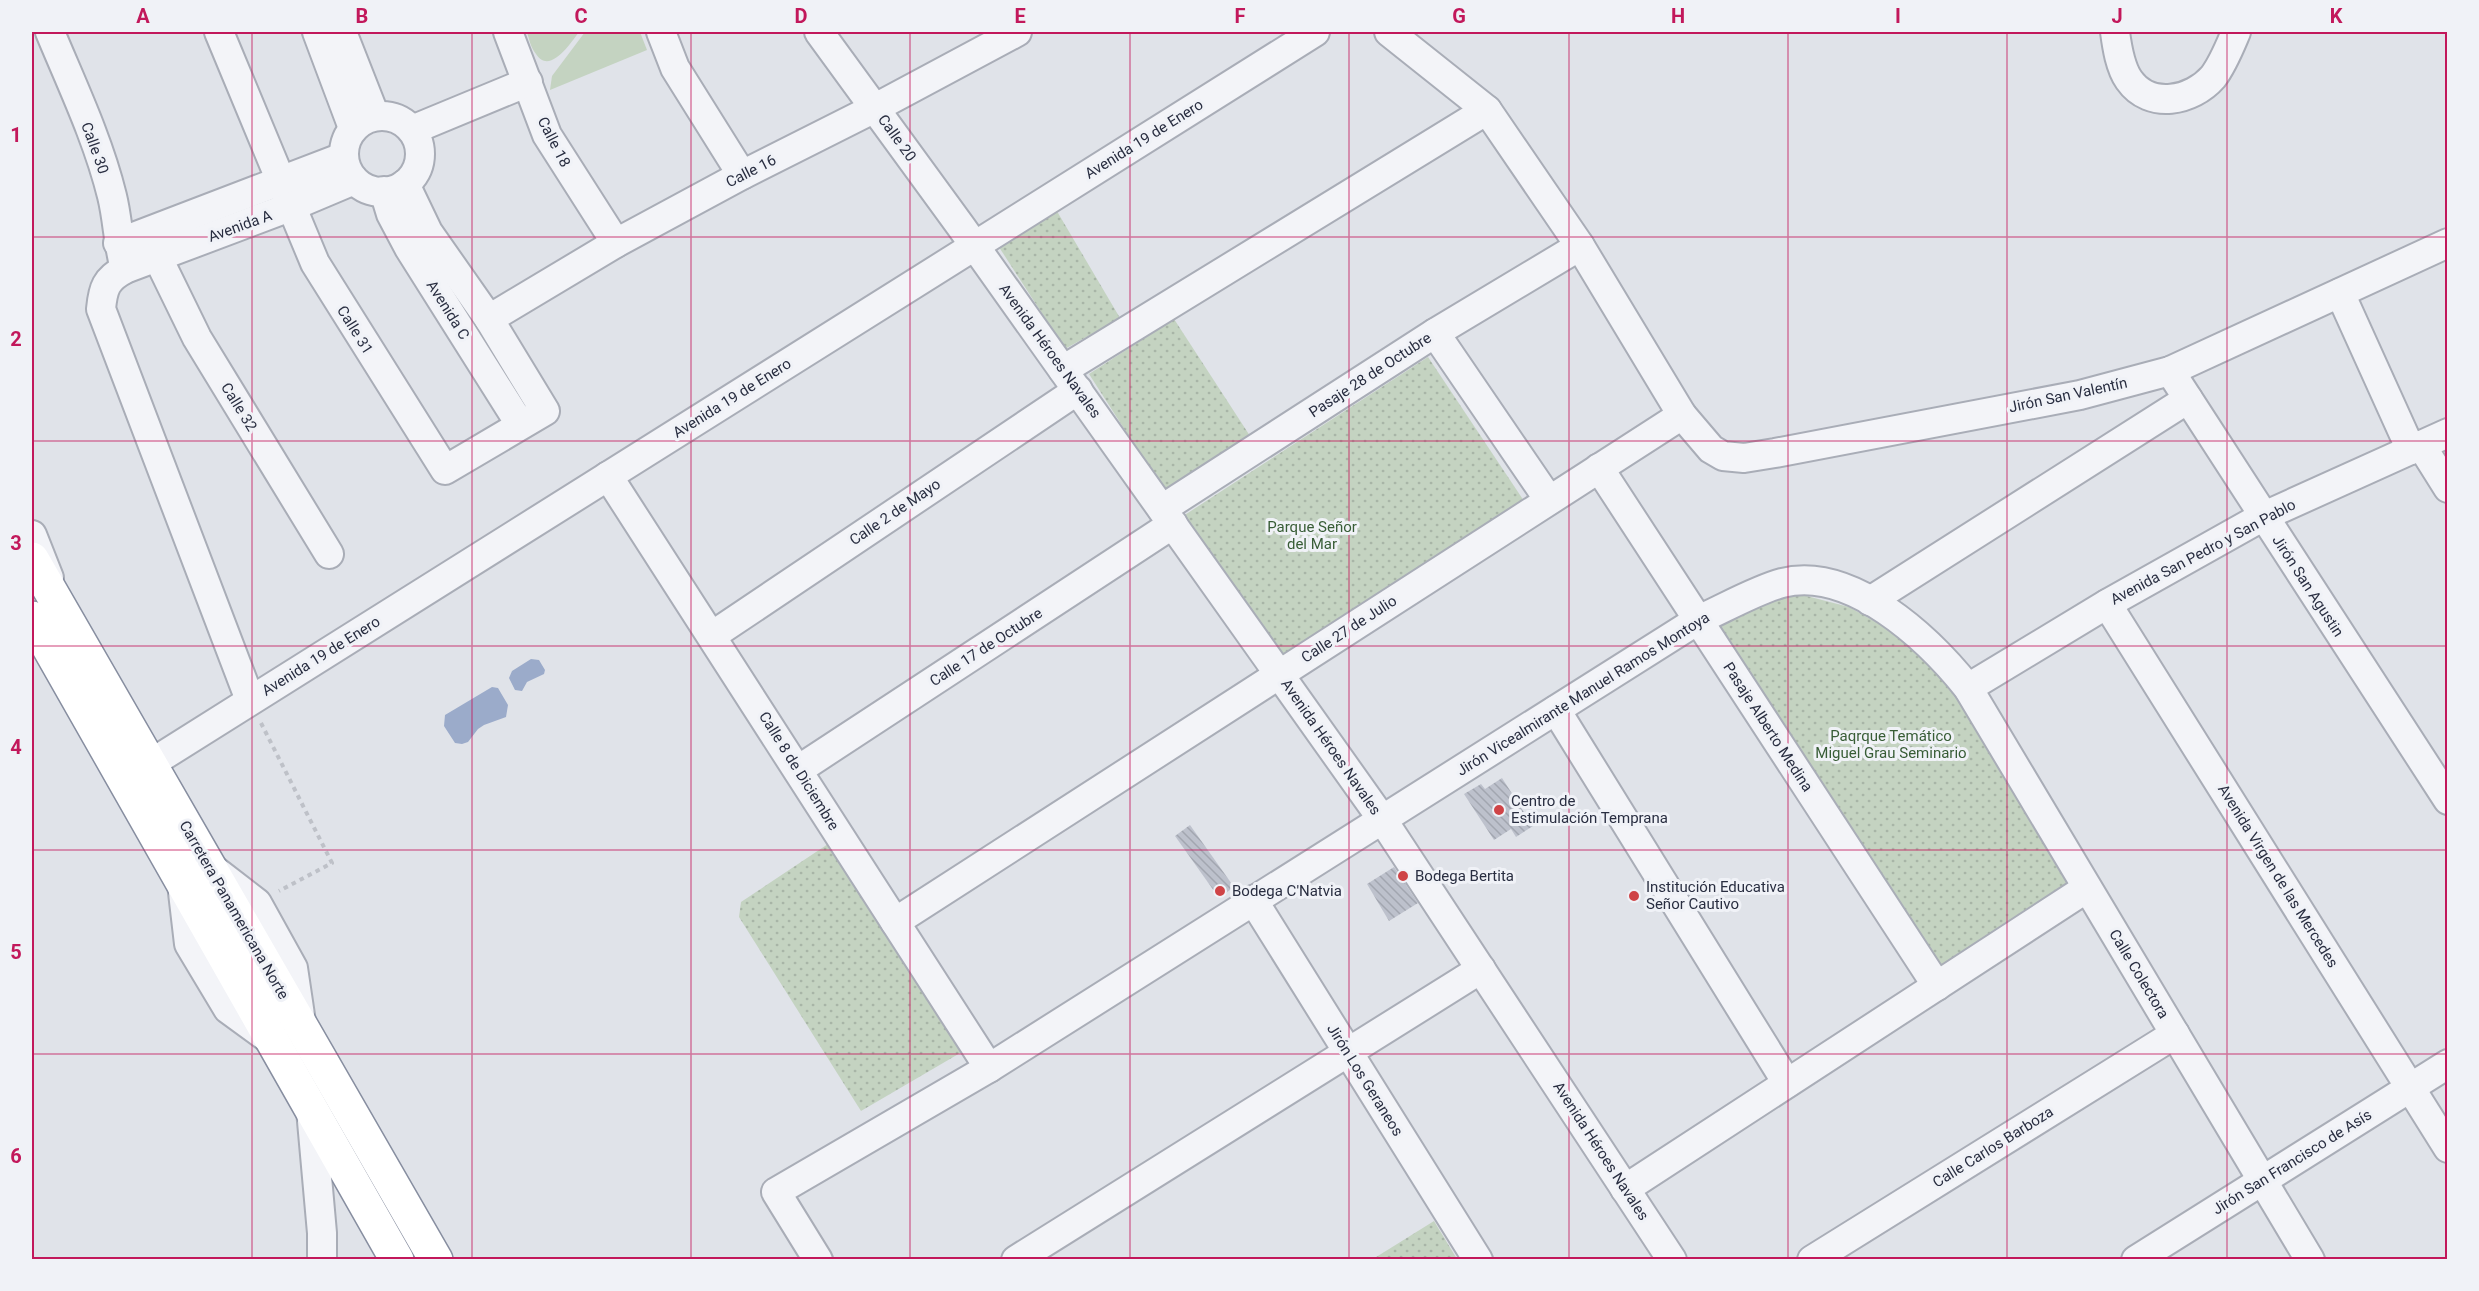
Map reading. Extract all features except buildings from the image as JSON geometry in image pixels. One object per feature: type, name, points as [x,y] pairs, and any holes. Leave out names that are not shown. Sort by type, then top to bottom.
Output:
[{"type":"highway","name":"Carretera Panamericana Norte","points":[[32,559],[150,764],[195,874]]},
{"type":"highway","name":"Carretera Panamericana Norte","points":[[32,618],[195,874],[288,1035],[436,1260]]},
{"type":"highway","name":"Carretera Panamericana Norte","points":[[288,1035],[311,1108],[397,1260]]},
{"type":"street","name":"Calle 30","points":[[50,32],[99,154],[112,198],[121,256]]},
{"type":"street","name":"Calle 31","points":[[219,32],[304,242],[325,283],[444,470],[520,424]]},
{"type":"street","points":[[317,32],[364,122]]},
{"type":"street","points":[[342,32],[364,122]]},
{"type":"street","name":"Calle 18","points":[[508,32],[552,144],[616,243]]},
{"type":"street","points":[[661,32],[675,68],[742,175]]},
{"type":"street","name":"Calle 20","points":[[819,32],[968,237]]},
{"type":"street","name":"Calle 16","points":[[489,319],[616,243],[1017,32]]},
{"type":"street","name":"Avenida 19 de Enero","points":[[150,764],[608,476],[968,237],[1315,32]]},
{"type":"street","name":"Jirón San Valentín","points":[[1389,32],[1487,110],[1580,246],[1682,415],[1710,449],[1723,456],[1744,458],[2080,395],[2170,371],[2448,243]]},
{"type":"street","points":[[2115,32],[2122,63],[2130,81],[2155,98],[2174,100],[2199,90],[2213,76],[2236,32]]},
{"type":"street","points":[[415,138],[531,92]]},
{"type":"street","name":"Calle 2 de Mayo","points":[[713,635],[1070,380],[1487,110]]},
{"type":"street","points":[[395,118],[415,138],[418,167],[395,188],[363,187],[349,169],[344,147],[364,122],[395,118]]},
{"type":"street","name":"Avenida A","points":[[121,256],[349,169]]},
{"type":"street","name":"Avenida C","points":[[395,188],[489,319],[545,411],[520,424],[409,248],[391,214],[395,188]]},
{"type":"street","name":"Avenida A","points":[[121,256],[158,256],[285,194]]},
{"type":"street","name":"Avenida Héroes Navales","points":[[968,237],[1382,819],[1672,1260]]},
{"type":"street","name":"Pasaje 28 de Octubre","points":[[1168,517],[1435,333],[1580,246]]},
{"type":"street","points":[[121,256],[103,292],[101,309],[250,700]]},
{"type":"street","name":"Calle 32","points":[[158,256],[197,338],[329,554]]},
{"type":"street","points":[[2340,293],[2416,448],[2448,488]]},
{"type":"street","points":[[1435,333],[1549,500]]},
{"type":"street","name":"Jirón San Agustin","points":[[2170,371],[2448,800]]},
{"type":"street","points":[[1870,601],[2188,399]]},
{"type":"street","name":"Calle 27 de Julio","points":[[895,922],[1682,415]]},
{"type":"street","name":"Avenida San Pedro y San Pablo","points":[[1968,688],[2107,604],[2262,516],[2448,433]]},
{"type":"street","name":"Pasaje Alberto Medina","points":[[1599,468],[1937,986]]},
{"type":"street","name":"Calle 8 de Diciembre","points":[[608,476],[713,635],[989,1068]]},
{"type":"street","name":"Calle 17 de Octubre","points":[[798,770],[1168,517]]},
{"type":"street","points":[[32,536],[66,619]]},
{"type":"street","name":"Jirón Vicealmirante Manuel Ramos Montoya","points":[[818,1260],[776,1192],[989,1068],[1698,620],[1780,584],[1798,581],[1816,582],[1843,588],[1897,617],[1920,635],[1968,688]]},
{"type":"street","name":"Avenida Virgen de las Mercedes","points":[[2107,604],[2448,1148]]},
{"type":"street","name":"Calle Colectora","points":[[1968,688],[2310,1260]]},
{"type":"street","points":[[1556,710],[1787,1083]]},
{"type":"street","points":[[195,874],[189,944],[228,1009],[288,1035]]},
{"type":"street","points":[[1625,1189],[2087,888]]},
{"type":"street","name":"Jirón Los Geraneos","points":[[1253,900],[1478,1260]]},
{"type":"street","points":[[1016,1260],[1481,969]]},
{"type":"street","name":"Calle Carlos Barboza","points":[[1812,1260],[2175,1034]]},
{"type":"street","name":"Jirón San Francisco de Asís","points":[[2136,1260],[2448,1064]]},
{"type":"street","points":[[311,1108],[322,1233],[322,1260]]},
{"type":"path","points":[[250,700],[332,863],[271,896]]},
{"type":"green space","points":[[527,32],[579,32],[560,55],[548,61],[542,60],[534,52]]},
{"type":"green space","points":[[585,32],[640,32],[647,50],[550,90],[552,76]]},
{"type":"green space","points":[[1048,196],[1120,318],[1065,349],[997,244]]},
{"type":"green space","points":[[1174,319],[1252,439],[1166,494],[1089,374]]},
{"type":"green space","name":"Parque Señor del Mar","points":[[1428,357],[1524,501],[1273,665],[1177,520]]},
{"type":"green space","name":"Paqrque Temático Miguel Grau Seminario","points":[[1777,594],[1799,594],[1849,607],[1906,639],[1946,680],[2072,887],[1938,971],[1720,628],[1728,618]]},
{"type":"green space","points":[[834,840],[967,1049],[861,1111],[739,917],[741,902]]},
{"type":"green space","points":[[1434,1221],[1457,1259],[1373,1259]]},
{"type":"water","points":[[531,659],[539,660],[545,670],[544,674],[527,682],[522,691],[515,690],[509,678],[512,671]]},
{"type":"water","points":[[492,687],[498,688],[508,705],[506,717],[484,725],[468,742],[455,743],[444,726],[445,715]]},
{"type":"place","name":"Centro de Estimulación Temprana","points":[[1499,810]]},
{"type":"place","name":"Bodega Bertita","points":[[1403,876]]},
{"type":"place","name":"Bodega C'Natvia","points":[[1220,891]]},
{"type":"place","name":"Institución Educativa Señor Cautivo","points":[[1634,896]]}]
